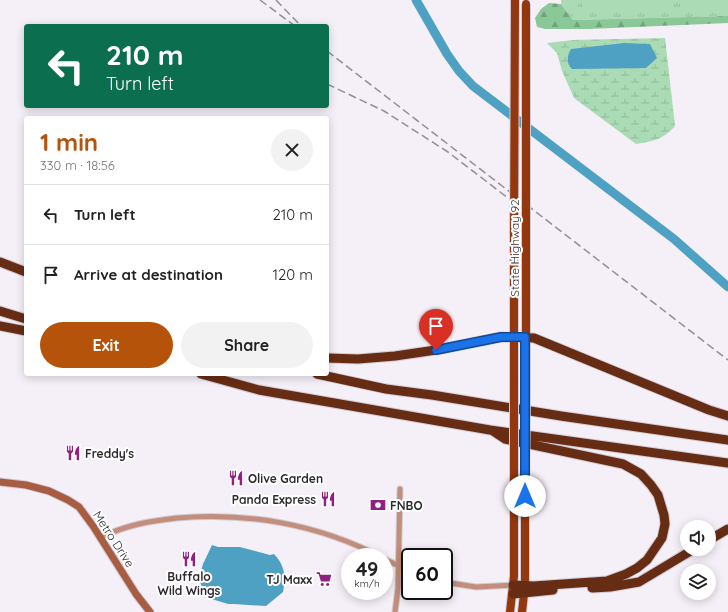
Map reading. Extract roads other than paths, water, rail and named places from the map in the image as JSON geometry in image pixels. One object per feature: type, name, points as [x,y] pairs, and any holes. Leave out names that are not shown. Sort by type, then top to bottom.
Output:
[{"type":"highway","points":[[0,262],[24,271]]},
{"type":"highway","points":[[0,311],[24,318]]},
{"type":"highway","points":[[0,326],[24,331]]},
{"type":"highway","points":[[329,358],[395,356],[436,350],[501,337],[534,338],[709,410],[728,416]]},
{"type":"highway","points":[[208,376],[259,390],[490,430],[728,463]]},
{"type":"highway","points":[[326,376],[386,389],[728,440]]},
{"type":"highway","points":[[490,430],[505,439],[623,464],[641,474],[651,485],[658,495],[664,515],[664,531],[658,544],[642,564],[626,574],[607,581],[534,586],[524,590]]},
{"type":"highway","points":[[716,536],[728,529]]},
{"type":"highway","points":[[513,590],[557,590],[610,587],[639,582],[683,556]]},
{"type":"main road","name":"State Highway 92","points":[[510,612],[513,590],[514,494],[515,0]]},
{"type":"main road","name":"State Highway 92","points":[[522,612],[524,590],[526,387],[526,2]]},
{"type":"street","name":"Metro Drive","points":[[0,482],[33,486],[49,491],[68,500],[83,512],[136,594],[150,612]]},
{"type":"street","points":[[395,612],[398,588],[400,489]]},
{"type":"street","points":[[100,538],[127,526],[151,521],[198,517],[238,517],[290,524],[319,532],[362,548]]},
{"type":"street","points":[[393,564],[401,567]]},
{"type":"street","points":[[453,583],[513,590]]},
{"type":"water","points":[[624,43],[650,44],[657,58],[646,68],[572,69],[568,62],[571,49]]},
{"type":"water","points":[[212,545],[218,547],[240,547],[270,555],[274,554],[278,558],[284,572],[283,592],[266,606],[228,604],[205,597],[199,578],[203,564]]},
{"type":"waterway","points":[[416,0],[447,54],[459,71],[473,86],[674,239],[728,287]]},
{"type":"railway","points":[[260,0],[292,24]]},
{"type":"railway","points":[[276,0],[299,24]]},
{"type":"railway","points":[[329,53],[728,360]]},
{"type":"railway","points":[[329,85],[384,111],[448,152],[508,198]]},
{"type":"place","name":"Freddy's","points":[[73,453]]},
{"type":"place","name":"Olive Garden","points":[[236,478]]},
{"type":"place","name":"Panda Express","points":[[328,499]]},
{"type":"place","name":"FNBO","points":[[378,505]]},
{"type":"place","name":"Buffalo Wild Wings","points":[[189,559]]},
{"type":"place","name":"TJ Maxx","points":[[324,579]]}]
